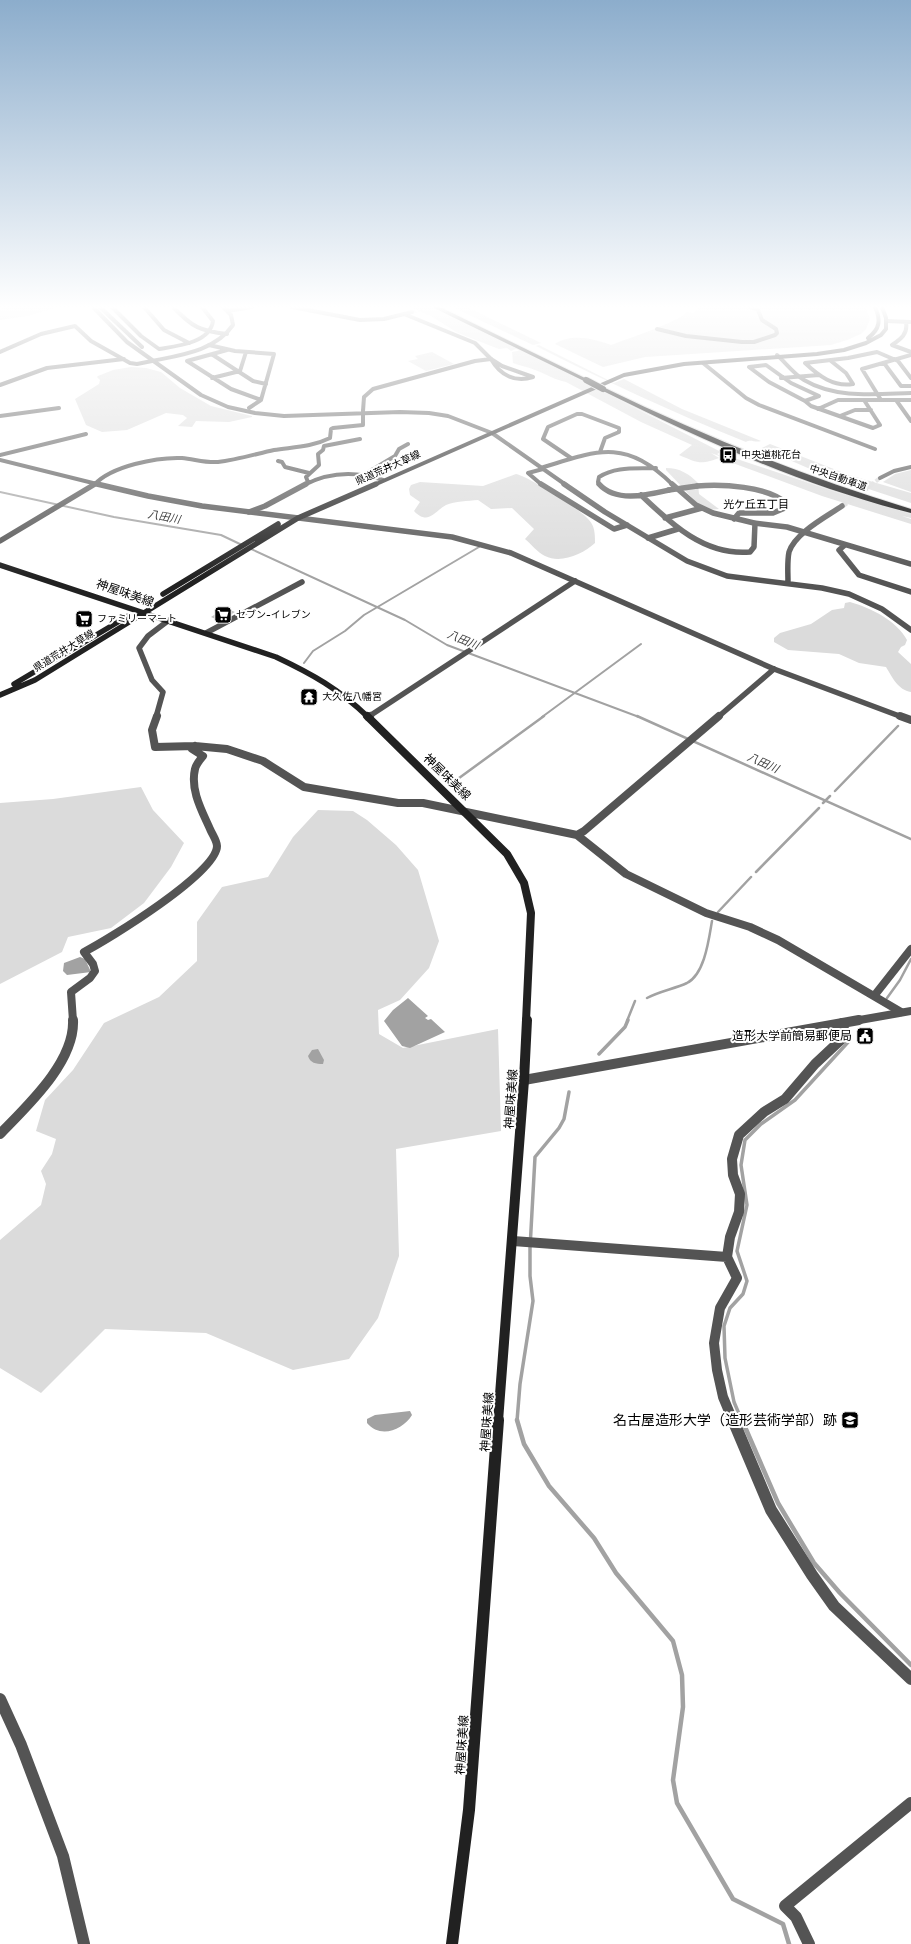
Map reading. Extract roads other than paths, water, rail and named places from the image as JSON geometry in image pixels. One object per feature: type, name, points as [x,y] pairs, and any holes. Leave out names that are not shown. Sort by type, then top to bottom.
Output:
[{"type":"highway","name":"中央自動車道","points":[[627,398],[704,437],[768,463],[850,492],[911,511]]},
{"type":"highway","name":"中央自動車道","points":[[629,398],[680,421],[774,460],[853,488],[911,506]]},
{"type":"main road","name":"県道荒井大草線","points":[[141,610],[243,552],[298,518],[561,398]]},
{"type":"main road","name":"県道荒井大草線","points":[[0,692],[35,680],[236,549],[291,517],[377,478],[569,398]]},
{"type":"main road","name":"神屋味美線","points":[[0,565],[141,610],[276,657],[330,686],[368,717],[508,854],[524,883],[531,913],[524,1080],[469,1810],[452,1944]]},
{"type":"street","points":[[206,398],[214,402],[238,409],[286,415],[363,412]]},
{"type":"street","points":[[216,398],[249,408],[295,412],[435,413],[457,418],[488,431],[627,525],[687,561],[707,570],[727,576],[834,590],[863,599],[892,615],[911,630]]},
{"type":"street","points":[[252,398],[261,400]]},
{"type":"street","points":[[0,541],[95,484],[98,479],[126,467],[160,458],[184,458],[203,462],[218,462],[276,450],[312,446],[327,442],[330,438],[331,429],[333,428],[362,426],[364,424],[362,398]]},
{"type":"street","points":[[746,398],[875,449]]},
{"type":"street","points":[[799,398],[818,409],[873,428],[880,425],[864,400]]},
{"type":"street","points":[[805,401],[814,398]]},
{"type":"street","points":[[249,408],[261,400]]},
{"type":"street","points":[[818,409],[838,400],[911,400]]},
{"type":"street","points":[[896,400],[911,421]]},
{"type":"street","points":[[0,416],[59,408]]},
{"type":"street","points":[[840,416],[854,410],[871,410]]},
{"type":"street","points":[[903,410],[911,410]]},
{"type":"street","points":[[571,458],[543,439],[548,426],[577,414],[582,414],[619,428],[619,432],[605,438],[600,452]]},
{"type":"street","points":[[0,455],[86,434]]},
{"type":"street","points":[[318,454],[323,450],[324,446],[360,439]]},
{"type":"street","points":[[366,474],[395,456],[399,449],[408,444]]},
{"type":"street","points":[[308,482],[306,477],[319,466],[318,454],[312,446]]},
{"type":"street","points":[[627,525],[614,529],[541,484],[528,473],[571,458],[600,452],[615,452],[631,455],[645,460],[656,468],[685,496],[702,508],[734,519],[779,525],[911,564]]},
{"type":"street","points":[[0,460],[95,484],[174,501],[470,540],[511,552],[774,669],[911,720]]},
{"type":"street","points":[[278,461],[282,462],[285,467],[309,473]]},
{"type":"street","points":[[880,478],[894,471],[911,467]]},
{"type":"street","points":[[656,468],[618,469],[607,472],[598,479],[600,486],[611,492],[625,495],[641,495],[697,486],[717,485],[771,494],[781,498],[786,503],[786,508],[778,512],[745,512],[740,513],[734,519]]},
{"type":"street","points":[[249,512],[264,508],[308,482],[337,474],[366,474],[383,480]]},
{"type":"street","points":[[641,495],[678,528],[720,550],[733,553],[750,552],[754,547],[755,523]]},
{"type":"street","points":[[788,584],[790,549],[805,533],[842,506]]},
{"type":"street","points":[[666,518],[702,508]]},
{"type":"street","points":[[648,538],[678,528]]},
{"type":"street","points":[[845,544],[839,550],[859,575],[911,592]]},
{"type":"street","points":[[368,717],[575,581]]},
{"type":"street","points":[[206,633],[302,582]]},
{"type":"street","points":[[169,620],[149,634],[142,641],[139,648],[152,680],[163,692],[152,730],[156,747],[194,746],[227,749],[263,761],[304,787],[398,803],[423,803],[577,835],[626,874],[706,913],[750,927],[778,940],[901,1012]]},
{"type":"street","points":[[577,835],[584,831],[774,669]]},
{"type":"street","points":[[0,1134],[24,1110],[55,1070],[70,1046],[73,1032],[71,992],[90,978],[95,971],[95,967],[84,952],[112,937],[186,884],[209,864],[215,855],[217,845],[198,803],[194,788],[195,768],[203,756],[192,749],[194,746]]},
{"type":"street","points":[[874,996],[911,949]]},
{"type":"street","points":[[524,1080],[911,1011]]},
{"type":"street","points":[[842,1023],[846,1034],[815,1064],[785,1099],[764,1112],[739,1135],[732,1159],[733,1175],[740,1194],[739,1212],[730,1237],[727,1257],[737,1278],[720,1308],[714,1343],[717,1370],[723,1397],[771,1510],[812,1575],[834,1606],[911,1679]]},
{"type":"street","points":[[513,1241],[727,1257]]},
{"type":"street","points":[[0,1699],[21,1744],[63,1856],[84,1944]]},
{"type":"street","points":[[809,1944],[796,1917],[785,1906],[911,1802]]},
{"type":"waterway","name":"八田川","points":[[0,492],[114,517],[221,535],[242,545]]},
{"type":"waterway","points":[[377,607],[479,547]]},
{"type":"waterway","name":"八田川","points":[[249,548],[377,607]]},
{"type":"waterway","points":[[304,663],[313,651],[345,631],[364,615],[377,607]]},
{"type":"waterway","name":"八田川","points":[[377,607],[405,620],[447,645],[575,693]]},
{"type":"waterway","points":[[575,693],[641,644]]},
{"type":"waterway","points":[[542,717],[575,693]]},
{"type":"waterway","name":"八田川","points":[[575,693],[639,717]]},
{"type":"waterway","points":[[455,781],[544,716]]},
{"type":"waterway","name":"八田川","points":[[637,716],[825,801]]},
{"type":"waterway","points":[[835,791],[898,726]]},
{"type":"waterway","name":"八田川","points":[[825,801],[830,796]]},
{"type":"waterway","name":"八田川","points":[[825,801],[911,839]]},
{"type":"waterway","points":[[756,872],[819,808]]},
{"type":"waterway","points":[[718,912],[751,877]]},
{"type":"waterway","points":[[647,998],[687,983],[693,978],[702,964],[708,946],[712,921]]},
{"type":"waterway","points":[[887,998],[900,980],[911,959]]},
{"type":"waterway","points":[[627,1021],[635,1001]]},
{"type":"waterway","points":[[599,1054],[625,1027],[628,1020]]},
{"type":"waterway","points":[[742,1421],[734,1402],[725,1358],[724,1326],[730,1308],[743,1294],[747,1281],[737,1251],[747,1205],[741,1165],[745,1140],[761,1124],[795,1100],[850,1040]]},
{"type":"waterway","points":[[517,1420],[520,1384],[533,1301],[530,1276],[530,1248],[535,1157],[559,1128],[564,1119],[569,1092]]},
{"type":"waterway","points":[[517,1420],[524,1444],[549,1486],[594,1538],[616,1573],[673,1641],[682,1675],[683,1707],[673,1780],[677,1803],[733,1899],[783,1924],[789,1944]]},
{"type":"waterway","points":[[742,1420],[778,1503],[814,1563],[840,1593],[911,1665]]},
{"type":"tunnel","points":[[871,485],[880,478]]},
{"type":"tunnel","points":[[842,506],[872,484]]},
{"type":"place","name":"中央道桃花台","points":[[728,455]]},
{"type":"place","name":"セブン-イレブン","points":[[223,615]]},
{"type":"place","name":"ファミリーマート","points":[[84,619]]},
{"type":"place","name":"大久佐八幡宮","points":[[309,697]]},
{"type":"place","name":"造形大学前簡易郵便局","points":[[865,1036]]},
{"type":"place","name":"名古屋造形大学（造形芸術学部）跡","points":[[850,1420]]},
{"type":"district","name":"光ケ丘五丁目","points":[[756,504]]}]
